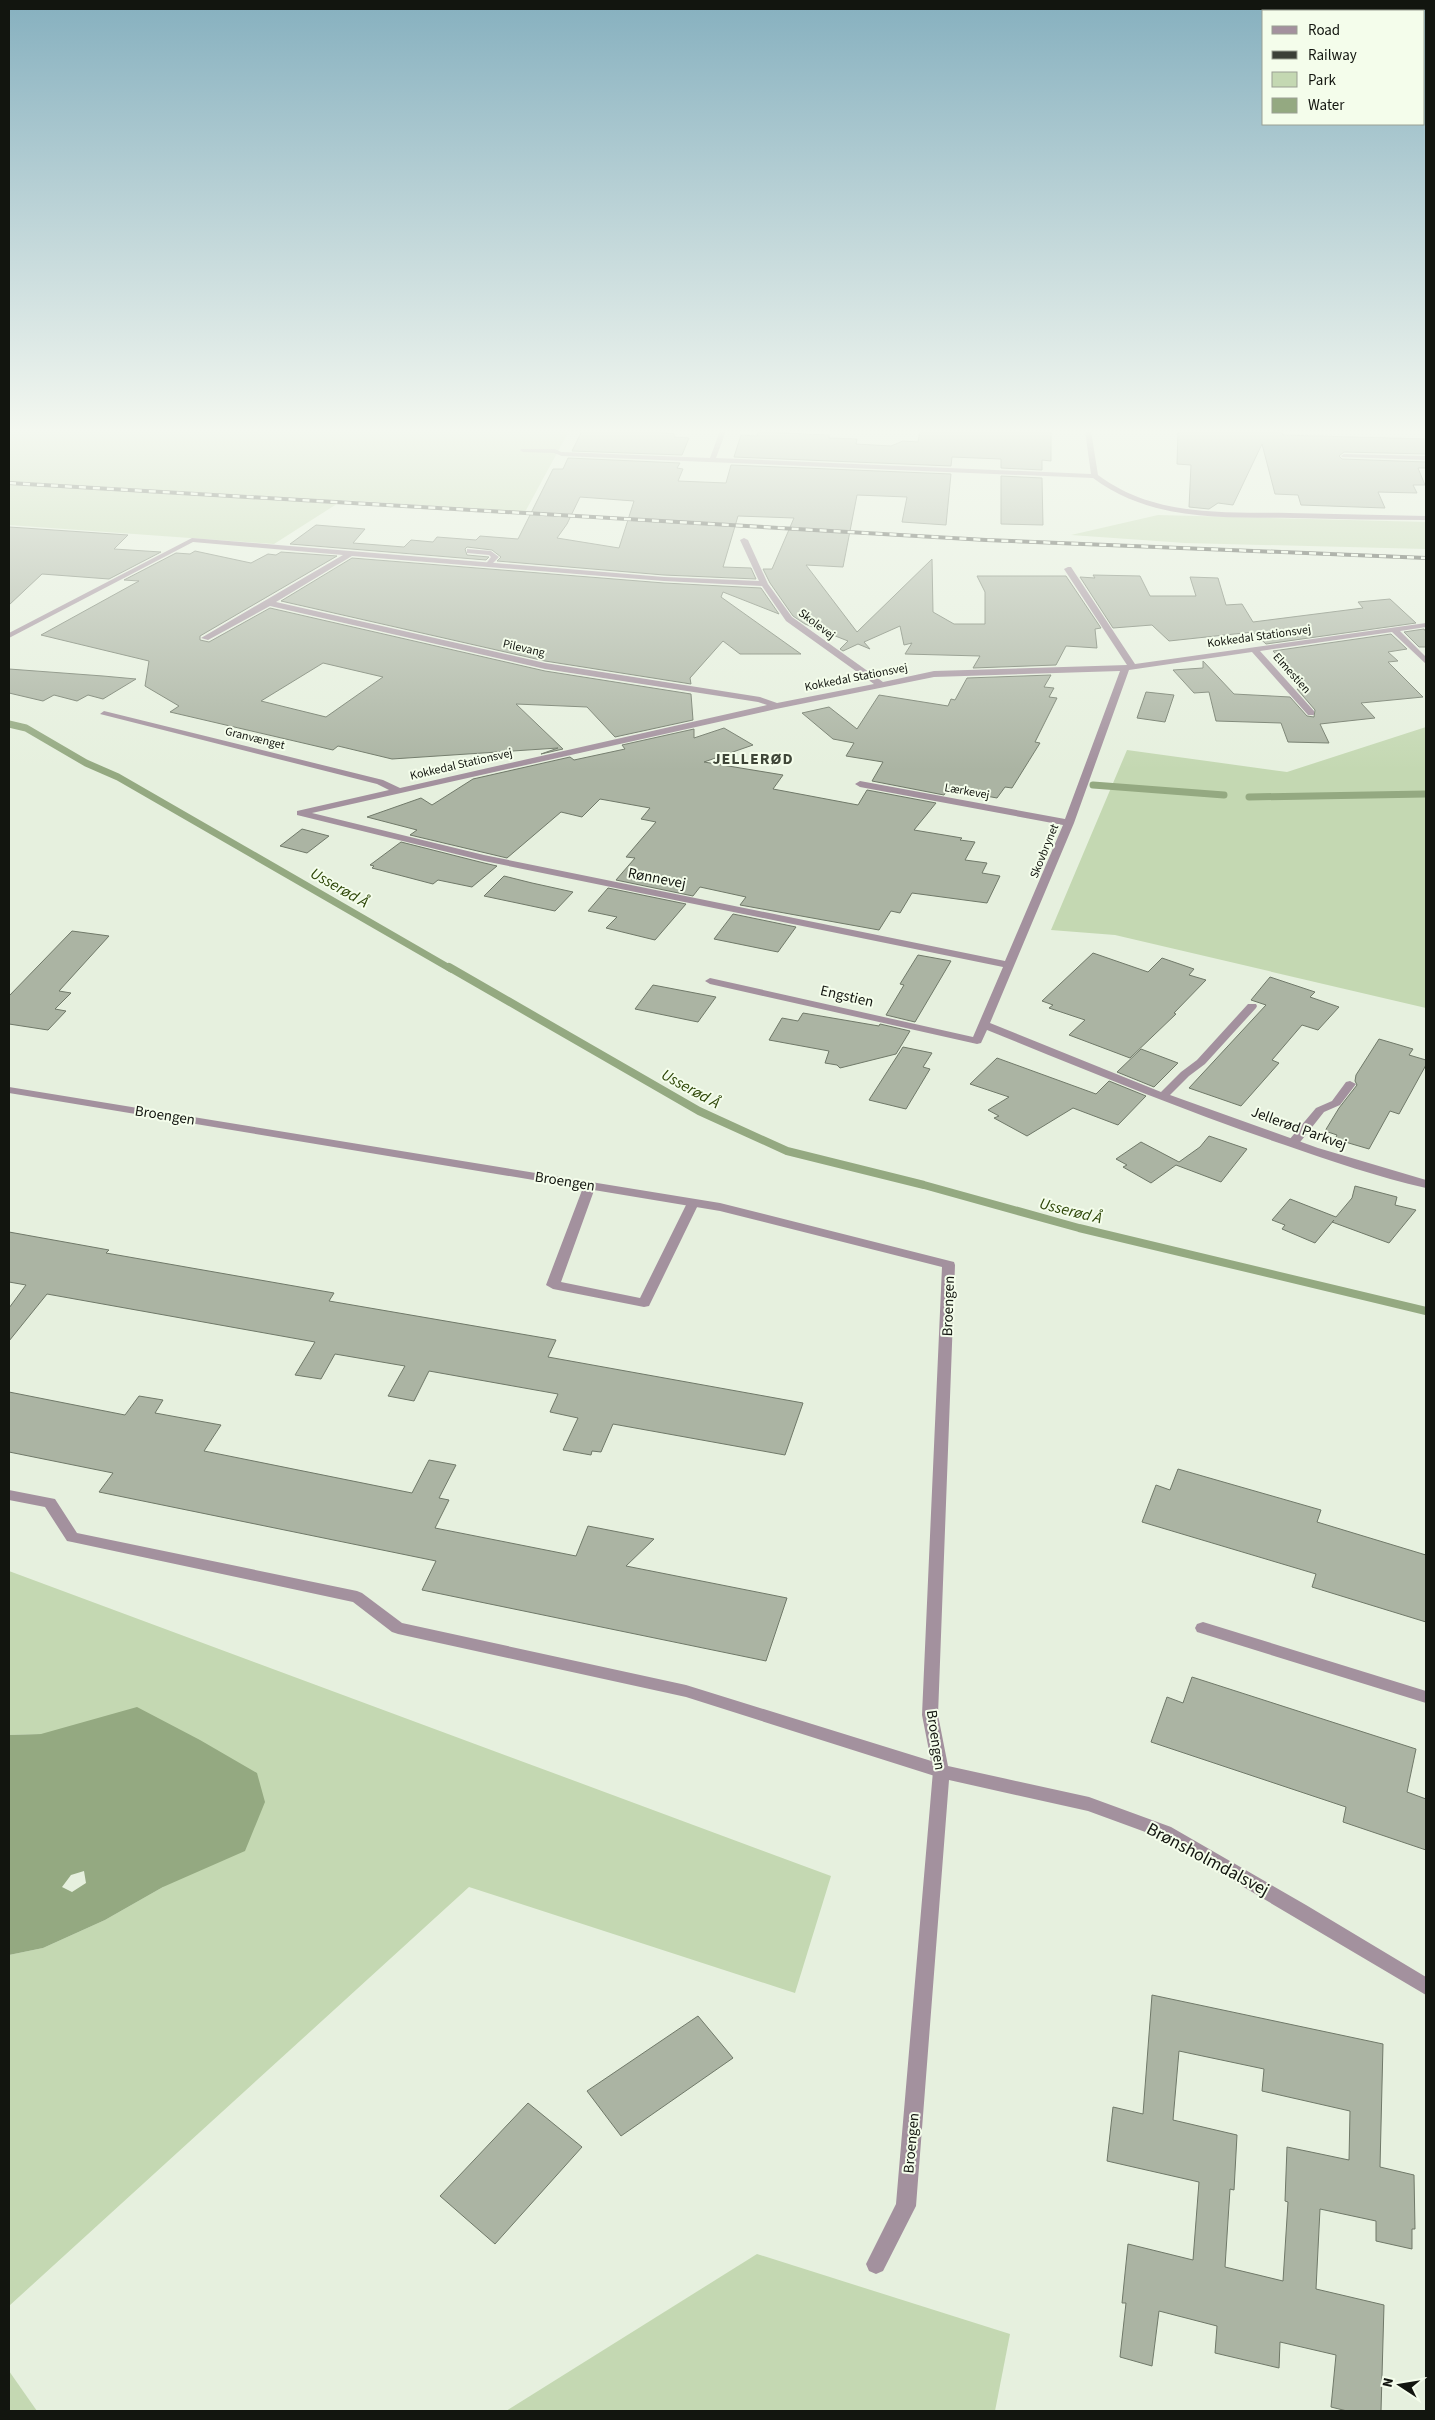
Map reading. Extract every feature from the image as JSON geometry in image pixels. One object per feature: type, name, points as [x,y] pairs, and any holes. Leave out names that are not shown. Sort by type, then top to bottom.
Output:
[{"type":"street","points":[[9,636],[185,544]]},
{"type":"street","points":[[240,544],[664,579],[764,584]]},
{"type":"street","name":"Skolevej","points":[[746,544],[764,584],[789,619],[880,684]]},
{"type":"street","points":[[470,551],[491,554],[495,557],[489,564]]},
{"type":"street","points":[[205,638],[269,603],[351,553]]},
{"type":"street","points":[[1068,570],[1129,667]]},
{"type":"street","name":"Pilevang","points":[[269,603],[545,666],[760,700],[776,706]]},
{"type":"street","name":"Kokkedal Stationsvej","points":[[300,813],[776,706],[934,674],[1129,667],[1426,626]]},
{"type":"street","points":[[9,629],[21,630]]},
{"type":"street","points":[[1394,630],[1426,661]]},
{"type":"street","name":"Elmestien","points":[[1254,650],[1311,713]]},
{"type":"street","name":"Skovbrynet","points":[[978,1041],[1069,822],[1129,667]]},
{"type":"street","name":"Granvænget","points":[[104,714],[380,782],[399,791]]},
{"type":"street","name":"Lærkevej","points":[[860,784],[1069,822]]},
{"type":"street","name":"Rønnevej","points":[[300,813],[484,858],[1010,964]]},
{"type":"street","name":"Engstien","points":[[710,981],[978,1041]]},
{"type":"street","points":[[1162,1096],[1201,1062],[1252,1006]]},
{"type":"street","name":"Jellerød Parkvej","points":[[984,1025],[1162,1096],[1353,1165],[1426,1184]]},
{"type":"street","points":[[1292,1143],[1320,1110],[1336,1103],[1350,1084]]},
{"type":"street","name":"Broengen","points":[[9,1090],[693,1202],[729,1209],[949,1265],[930,1715],[941,1771],[906,2206],[876,2264]]},
{"type":"street","points":[[590,1186],[553,1285],[644,1303],[693,1202]]},
{"type":"street","name":"Brønsholmdalsvej","points":[[9,1495],[50,1504],[72,1537],[357,1598],[398,1628],[686,1691],[941,1771],[1089,1804],[1165,1832],[1300,1910],[1426,1987]]},
{"type":"street","points":[[1202,1628],[1426,1697]]},
{"type":"green space","points":[[1222,544],[1426,544],[1426,549]]},
{"type":"green space","points":[[1426,727],[1426,1008],[1115,935],[1051,930],[1127,750],[1287,772]]},
{"type":"green space","points":[[9,1571],[831,1876],[795,1993],[469,1887],[9,2306],[9,1955],[43,1948],[105,1920],[163,1887],[41,1734],[9,1735]]},
{"type":"green space","points":[[757,2254],[1010,2334],[995,2411],[506,2411]]},
{"type":"green space","points":[[9,2371],[37,2411],[9,2411]]},
{"type":"water","points":[[137,1707],[200,1740],[257,1773],[265,1802],[245,1851],[163,1887],[105,1920],[43,1948],[9,1955],[9,1735],[41,1734]],"holes":[[[84,1871],[86,1883],[72,1892],[62,1887],[71,1875]]]},
{"type":"building","points":[[9,544],[119,544],[114,549],[161,552],[109,579],[42,574],[9,605]]},
{"type":"building","points":[[290,544],[365,544],[404,547],[407,544],[594,544],[619,548],[620,544],[730,544],[723,567],[751,568],[756,579],[664,575],[497,561],[501,557],[492,550],[467,547],[465,549],[467,555],[489,557],[486,560]]},
{"type":"building","points":[[783,544],[847,544],[843,567],[806,565],[857,632],[932,559],[933,612],[954,624],[985,624],[985,592],[977,576],[1066,576],[1101,628],[1095,629],[1097,648],[1066,646],[1056,665],[973,668],[980,656],[905,654],[912,643],[904,645],[900,626],[864,642],[870,649],[858,644],[843,651],[840,649],[848,641],[805,624],[793,616],[770,583],[763,569],[772,569]]},
{"type":"building","points":[[195,551],[251,563],[268,554],[276,555],[281,552],[337,556],[200,636],[200,640],[209,642],[270,608],[545,671],[691,694],[693,720],[615,737],[587,707],[516,704],[563,749],[541,754],[558,748],[392,759],[338,746],[333,750],[170,712],[179,706],[145,686],[149,661],[41,635],[139,581],[124,580],[176,553],[190,554]],"holes":[[[323,663],[383,677],[326,717],[261,701]]]},
{"type":"building","points":[[352,558],[664,583],[761,588],[779,614],[723,592],[721,597],[801,654],[740,654],[723,641],[690,678],[691,684],[545,661],[281,601]]},
{"type":"building","points":[[1093,575],[1140,576],[1150,596],[1196,596],[1190,577],[1218,578],[1226,605],[1242,604],[1253,622],[1363,608],[1358,602],[1390,599],[1416,623],[1266,644],[1253,632],[1169,641],[1152,625],[1113,628],[1080,577],[1095,578]]},
{"type":"building","points":[[1424,629],[1426,632],[1426,647],[1419,647],[1404,632]]},
{"type":"building","points":[[1391,634],[1407,649],[1388,652],[1398,661],[1388,662],[1423,697],[1361,703],[1375,718],[1320,724],[1329,743],[1288,742],[1281,723],[1216,721],[1209,692],[1194,693],[1173,670],[1203,668],[1203,661],[1234,694],[1290,697],[1307,716],[1314,717],[1315,710],[1297,689],[1307,688],[1273,651]]},
{"type":"building","points":[[9,669],[136,679],[103,699],[88,695],[77,701],[54,695],[43,701],[9,693]]},
{"type":"building","points":[[1051,675],[1044,687],[1054,688],[1049,697],[1057,698],[1035,742],[1040,743],[1012,788],[1005,787],[997,798],[948,789],[944,795],[872,781],[883,762],[846,756],[854,743],[833,739],[802,713],[829,707],[857,729],[879,695],[948,706],[951,699],[955,700],[967,678]]},
{"type":"building","points":[[1146,692],[1174,695],[1165,722],[1137,718]]},
{"type":"building","points":[[724,728],[753,745],[704,762],[783,775],[773,789],[858,805],[867,790],[936,803],[914,830],[975,842],[965,860],[987,863],[982,873],[1000,876],[987,903],[912,893],[900,913],[891,911],[879,930],[740,905],[746,897],[700,887],[693,896],[616,880],[635,858],[626,857],[656,822],[641,819],[650,808],[600,799],[582,817],[561,812],[507,858],[410,835],[417,830],[367,817],[421,798],[432,805],[473,779],[570,757],[574,760],[625,749],[622,745],[694,729],[694,738]]},
{"type":"building","points":[[302,829],[329,836],[307,853],[280,846]]},
{"type":"building","points":[[401,842],[497,866],[472,887],[438,880],[433,884],[372,868],[374,866],[370,865]]},
{"type":"building","points":[[504,876],[573,892],[555,911],[484,896]]},
{"type":"building","points":[[608,888],[686,904],[655,940],[606,928],[617,917],[588,911]]},
{"type":"building","points":[[733,914],[796,927],[778,952],[714,939]]},
{"type":"building","points":[[72,931],[109,936],[59,991],[71,993],[55,1009],[66,1011],[48,1030],[9,1024],[9,996]]},
{"type":"building","points":[[1093,953],[1148,972],[1162,958],[1194,969],[1189,975],[1206,980],[1174,1013],[1176,1014],[1130,1058],[1069,1035],[1085,1020],[1049,1008],[1053,1005],[1042,1001]]},
{"type":"building","points":[[918,955],[951,961],[915,1022],[886,1015],[904,985],[900,984]]},
{"type":"building","points":[[1270,977],[1315,992],[1310,997],[1339,1007],[1318,1030],[1302,1025],[1272,1060],[1279,1063],[1241,1106],[1189,1088],[1266,1005],[1251,1000]]},
{"type":"building","points":[[653,985],[716,997],[698,1022],[635,1009]]},
{"type":"building","points":[[803,1013],[879,1026],[880,1024],[910,1031],[896,1054],[840,1068],[837,1065],[825,1063],[829,1051],[769,1040],[782,1018],[798,1021]]},
{"type":"building","points":[[1379,1039],[1413,1049],[1409,1055],[1426,1060],[1426,1065],[1399,1114],[1390,1111],[1369,1149],[1335,1139],[1337,1135],[1325,1131],[1339,1108],[1357,1085],[1355,1081],[1356,1075]]},
{"type":"building","points":[[903,1047],[932,1053],[923,1067],[930,1069],[906,1109],[869,1100]]},
{"type":"building","points":[[1141,1049],[1178,1063],[1154,1087],[1117,1072]]},
{"type":"building","points":[[997,1058],[1096,1094],[1109,1081],[1146,1096],[1118,1125],[1073,1108],[1027,1136],[994,1118],[999,1116],[988,1110],[1009,1097],[970,1084]]},
{"type":"building","points":[[1209,1136],[1247,1149],[1221,1182],[1176,1165],[1151,1183],[1123,1167],[1127,1165],[1116,1159],[1141,1142],[1179,1162],[1200,1147]]},
{"type":"building","points":[[1355,1186],[1397,1197],[1395,1205],[1416,1210],[1389,1243],[1332,1222],[1315,1243],[1282,1229],[1285,1225],[1272,1220],[1290,1199],[1336,1217],[1352,1198]]},
{"type":"building","points":[[9,1232],[109,1250],[106,1253],[334,1293],[329,1301],[556,1340],[548,1357],[803,1403],[785,1455],[613,1424],[601,1452],[592,1451],[591,1455],[563,1450],[578,1418],[550,1412],[558,1394],[429,1371],[414,1401],[388,1396],[405,1366],[335,1354],[321,1379],[295,1375],[315,1342],[47,1294],[9,1341],[9,1308],[26,1285],[9,1282]]},
{"type":"building","points":[[9,1392],[125,1415],[139,1396],[163,1400],[155,1413],[221,1425],[204,1451],[412,1493],[429,1460],[456,1465],[439,1498],[449,1500],[435,1528],[576,1556],[588,1526],[654,1539],[626,1566],[787,1598],[766,1661],[422,1590],[436,1561],[99,1492],[113,1473],[9,1452]]},
{"type":"building","points":[[1178,1469],[1321,1510],[1317,1522],[1426,1555],[1426,1622],[1312,1587],[1316,1574],[1142,1522],[1156,1485],[1170,1490]]},
{"type":"building","points":[[1192,1677],[1416,1749],[1407,1792],[1426,1799],[1426,1850],[1343,1822],[1346,1807],[1151,1742],[1167,1697],[1183,1703]]},
{"type":"building","points":[[1152,1995],[1383,2044],[1380,2167],[1414,2175],[1415,2229],[1412,2229],[1412,2249],[1376,2241],[1376,2221],[1320,2209],[1316,2289],[1384,2305],[1381,2411],[1347,2411],[1331,2407],[1336,2355],[1280,2342],[1279,2368],[1215,2353],[1217,2326],[1159,2311],[1152,2366],[1120,2357],[1126,2303],[1122,2303],[1128,2244],[1193,2260],[1199,2182],[1107,2161],[1113,2107],[1143,2114]],"holes":[[[1179,2051],[1264,2069],[1262,2091],[1350,2111],[1349,2160],[1287,2147],[1285,2201],[1288,2202],[1283,2281],[1225,2267],[1230,2189],[1234,2190],[1237,2135],[1173,2120]]]},
{"type":"building","points":[[698,2016],[733,2058],[621,2136],[587,2091]]},
{"type":"building","points":[[528,2103],[582,2147],[495,2244],[440,2196]]},
{"type":"waterway","name":"Usserød Å","points":[[9,724],[26,728],[86,763],[118,777],[451,969]]},
{"type":"waterway","points":[[1093,785],[1224,795]]},
{"type":"waterway","points":[[1249,797],[1426,794]]},
{"type":"waterway","name":"Usserød Å","points":[[449,967],[699,1111],[787,1151],[924,1185],[1079,1228],[1426,1311]]},
{"type":"railway","points":[[1082,544],[1426,558]]},
{"type":"district","name":"JELLERØD","points":[[753,758]]}]
